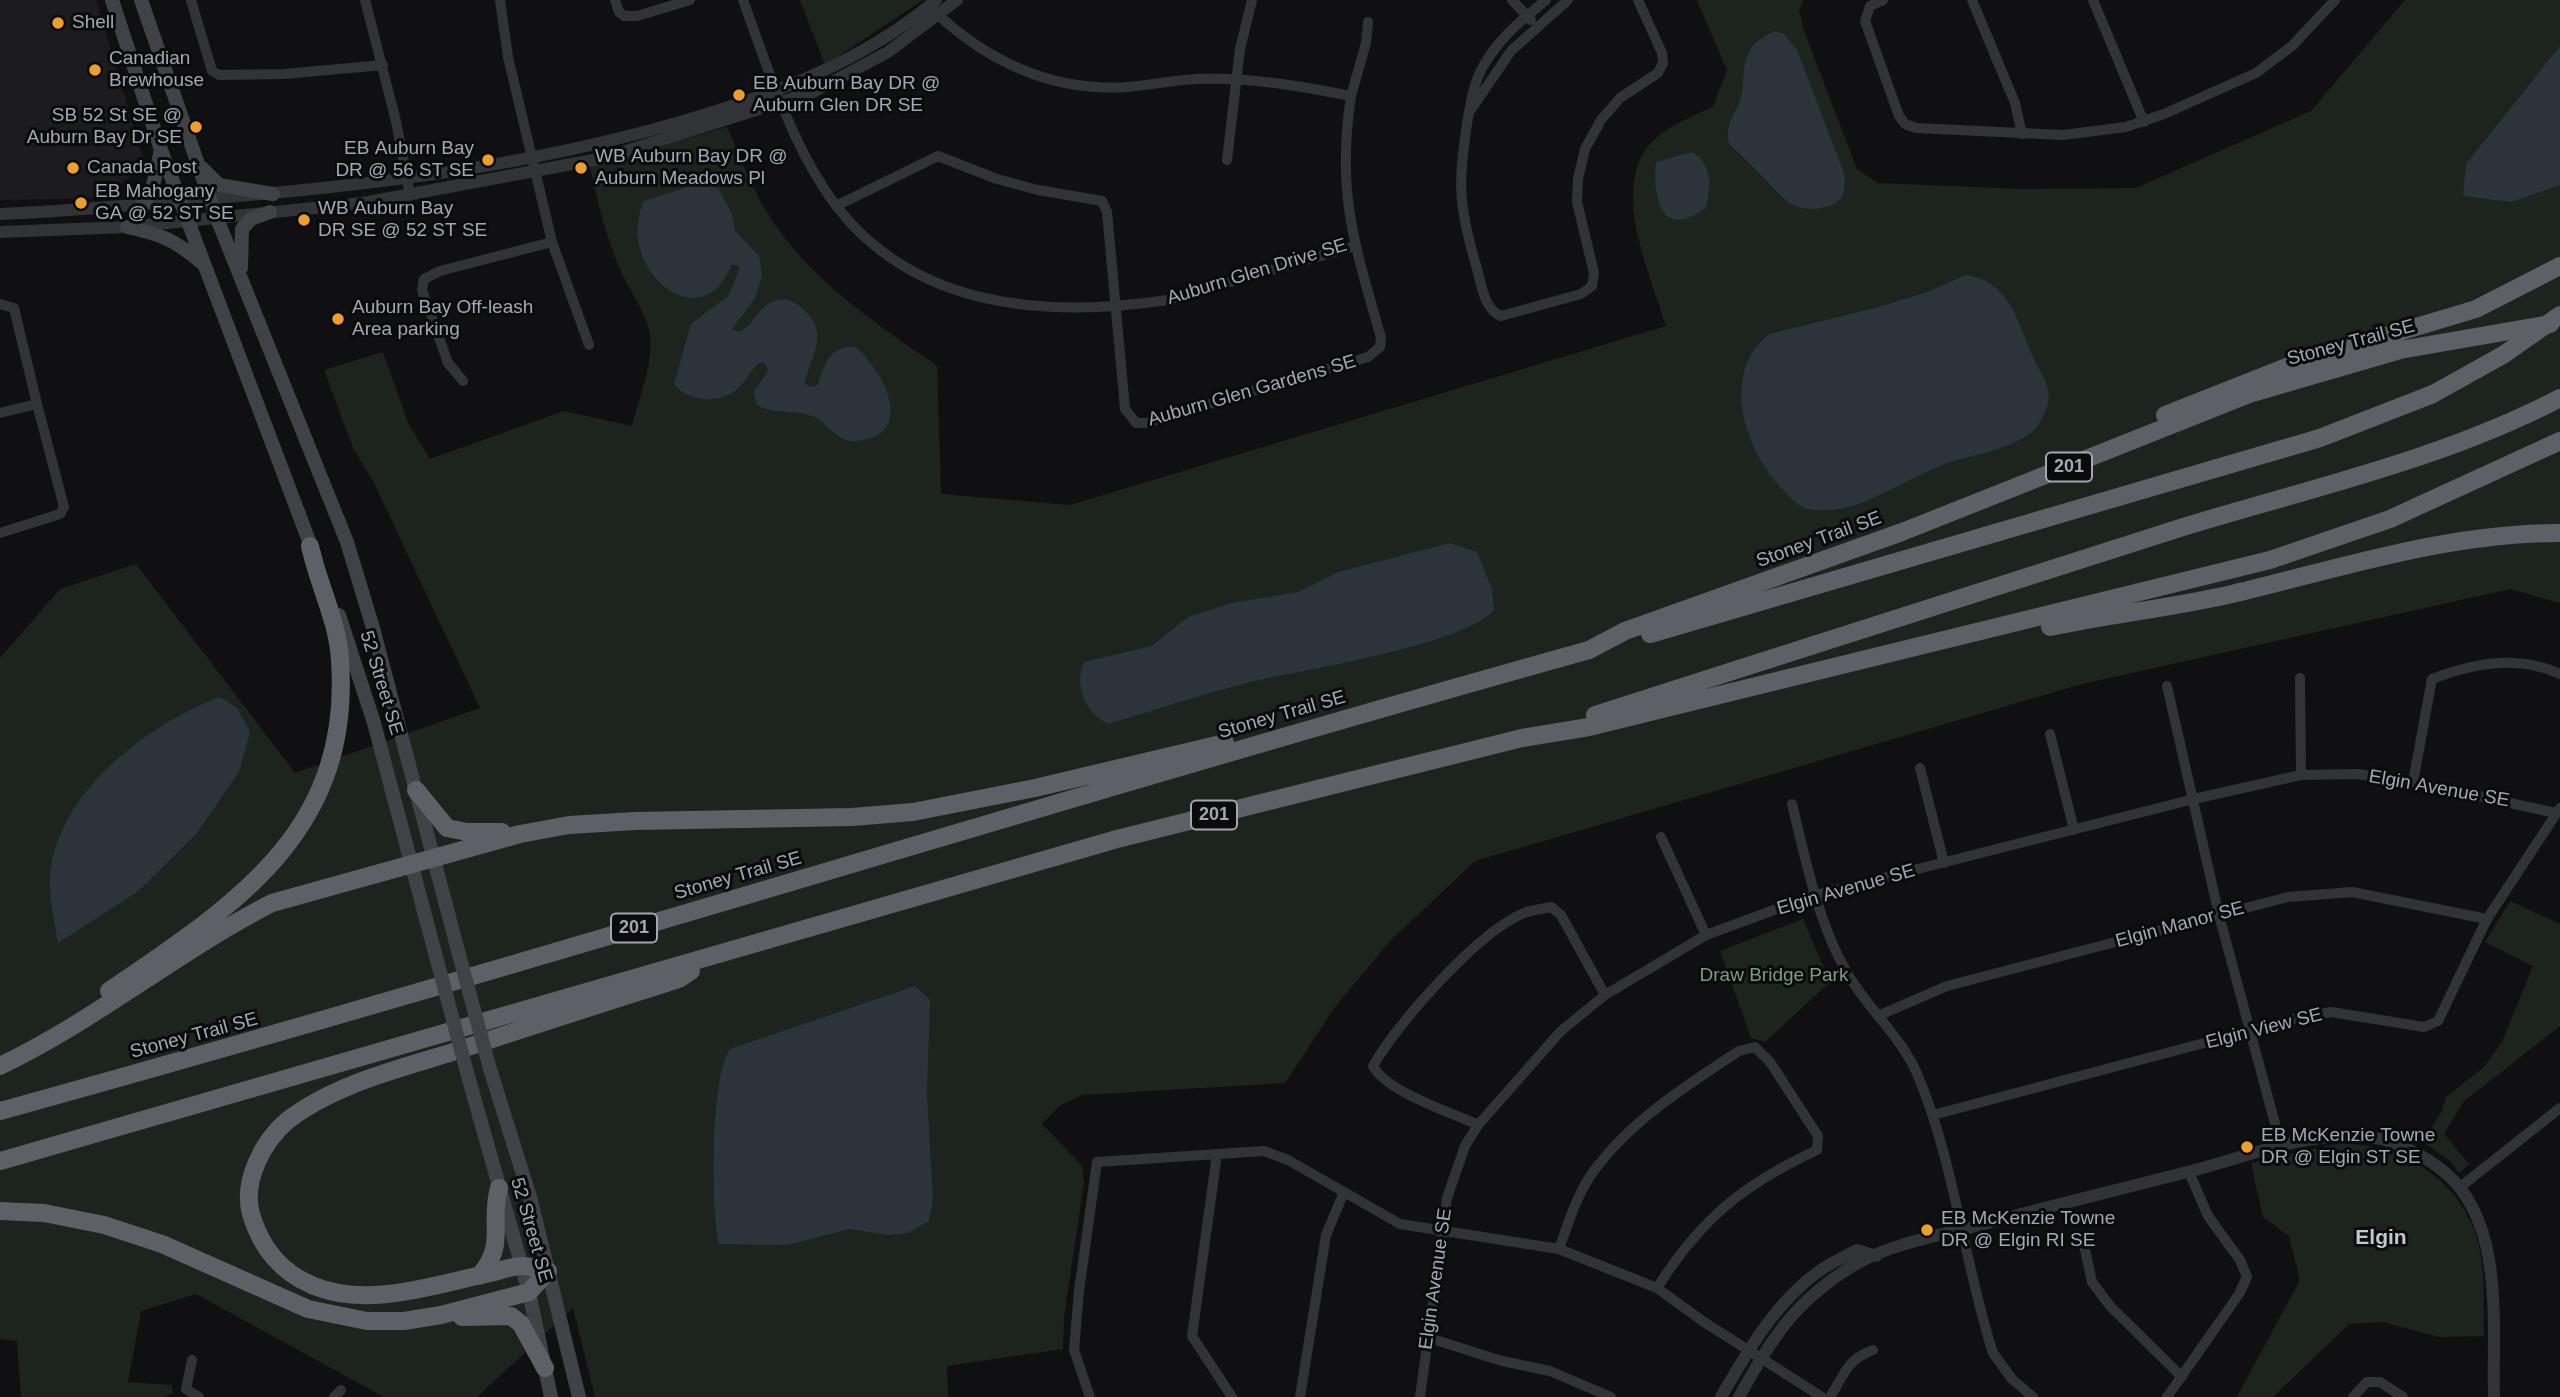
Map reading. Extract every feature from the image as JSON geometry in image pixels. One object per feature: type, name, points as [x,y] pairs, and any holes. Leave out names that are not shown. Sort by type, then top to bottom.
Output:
[{"type":"highway","points":[[2010,489],[2076,454],[2182,407],[2299,362],[2457,316],[2509,295],[2560,266]]},
{"type":"highway","points":[[1589,650],[2320,438],[2433,394],[2503,355],[2560,315]]},
{"type":"highway","name":"Stoney Trail SE","points":[[0,1111],[269,1037],[1267,740],[1589,650],[1625,631],[1902,532],[2252,393],[2400,350],[2560,323]]},
{"type":"highway","points":[[1522,738],[2045,570],[2434,451],[2516,419],[2560,398]]},
{"type":"highway","name":"201","points":[[0,1161],[1117,839],[1522,738],[1589,727],[2257,564],[2333,541],[2458,491],[2560,441]]},
{"type":"highway","points":[[1898,653],[1954,647],[2231,594],[2393,552],[2468,538],[2560,533]]},
{"type":"highway","points":[[0,1057],[72,1016],[230,903],[288,848],[308,815],[332,755],[340,708],[340,658],[310,546]]},
{"type":"highway","points":[[0,1066],[78,1025],[234,923],[272,903],[520,834],[569,825],[635,821],[852,817],[913,812],[1035,788],[1217,743],[1267,740]]},
{"type":"highway","points":[[416,790],[447,828],[467,832],[520,834]]},
{"type":"highway","points":[[548,1271],[521,1266],[407,1291],[360,1294],[316,1287],[289,1273],[271,1256],[257,1234],[249,1206],[252,1175],[264,1147],[287,1121],[334,1093],[384,1074],[679,979],[714,956]]},
{"type":"highway","points":[[479,1276],[495,1256],[495,1202],[499,1188]]},
{"type":"highway","points":[[0,1211],[44,1213],[104,1225],[162,1244],[308,1309],[337,1317],[404,1321],[441,1315],[529,1292],[548,1271]]},
{"type":"highway","points":[[441,1315],[511,1317],[521,1324],[545,1368]]},
{"type":"main road","name":"52 Street SE","points":[[112,0],[161,150],[310,546],[340,617],[370,709],[529,1292],[551,1397]]},
{"type":"main road","name":"52 Street SE","points":[[141,0],[209,199],[347,542],[373,628],[490,1069],[530,1197],[579,1397]]},
{"type":"main road","points":[[142,206],[152,190],[161,150]]},
{"type":"main road","points":[[195,159],[219,185],[273,194]]},
{"type":"main road","points":[[242,280],[242,229],[251,219],[270,212]]},
{"type":"main road","points":[[127,227],[160,234],[177,242],[203,264]]},
{"type":"street","points":[[191,0],[212,71],[219,75],[284,74],[383,65]]},
{"type":"street","points":[[365,0],[383,65],[410,196]]},
{"type":"street","points":[[500,0],[508,57],[552,242],[589,345]]},
{"type":"street","points":[[615,0],[619,12],[631,17],[690,0]]},
{"type":"street","name":"Auburn Glen Drive SE","points":[[743,0],[809,163],[836,205],[859,232],[921,276],[956,292],[1023,306],[1116,306],[1168,300],[1354,246],[1345,195],[1344,157],[1351,96],[1366,43],[1368,22]]},
{"type":"street","points":[[0,232],[127,227],[410,196],[604,158],[783,103],[865,66],[957,0]]},
{"type":"street","points":[[1227,160],[1245,21],[1252,0]]},
{"type":"street","points":[[1512,0],[1536,26]]},
{"type":"street","points":[[1546,0],[1527,16],[1487,59],[1472,88],[1462,146],[1459,194],[1464,225],[1489,308],[1496,314],[1509,315],[1587,291],[1592,286],[1594,273],[1577,202],[1578,179],[1585,149],[1609,110],[1631,89],[1658,73],[1663,62],[1662,53],[1638,0]]},
{"type":"street","points":[[1469,112],[1511,51],[1568,0]]},
{"type":"street","points":[[1883,0],[1870,6],[1865,16],[1866,25],[1899,116],[1905,124],[2022,134],[2096,133],[2144,122],[2256,73],[2298,41],[2335,0]]},
{"type":"street","points":[[1972,0],[2015,103],[2022,134]]},
{"type":"street","points":[[2093,0],[2144,122]]},
{"type":"street","points":[[0,214],[181,203],[406,179],[601,145],[778,90],[865,50],[932,3],[938,16],[981,50],[1008,65],[1053,81],[1101,88],[1197,79],[1237,80],[1294,85],[1351,96]]},
{"type":"street","points":[[836,205],[938,156],[997,179],[1038,190],[1096,198],[1107,212],[1116,306]]},
{"type":"street","points":[[463,381],[448,363],[422,290],[424,279],[440,271],[552,242]]},
{"type":"street","name":"Auburn Glen Gardens SE","points":[[1116,306],[1125,409],[1131,419],[1146,423],[1376,353],[1381,338],[1354,246]]},
{"type":"street","points":[[0,304],[14,308],[64,507],[60,514],[0,533]]},
{"type":"street","points":[[0,413],[37,404]]},
{"type":"street","points":[[2413,782],[2432,679],[2454,670],[2510,661],[2543,666],[2560,674]]},
{"type":"street","points":[[2300,678],[2301,775]]},
{"type":"street","points":[[2166,686],[2219,915],[2281,1146]]},
{"type":"street","points":[[2050,734],[2074,830]]},
{"type":"street","points":[[1920,768],[1944,863]]},
{"type":"street","name":"Elgin Avenue SE","points":[[1420,1397],[1426,1338],[1445,1231],[1447,1198],[1454,1173],[1478,1125],[1545,1046],[1605,995],[1706,934],[1815,895],[2194,799],[2301,775],[2357,774],[2558,810]]},
{"type":"street","points":[[1792,804],[1815,895],[1846,971],[1905,1047],[1933,1115],[1993,1353],[2012,1379],[2033,1397]]},
{"type":"street","name":"Elgin View SE","points":[[1933,1115],[2249,1031],[2331,1012],[2424,1027],[2434,1025],[2487,919],[2558,810]]},
{"type":"street","points":[[1661,837],[1706,934]]},
{"type":"street","name":"Elgin Manor SE","points":[[1880,1015],[1947,986],[2288,897],[2352,892],[2487,919]]},
{"type":"street","points":[[1478,1125],[1393,1086],[1378,1076],[1373,1066],[1382,1051],[1436,986],[1496,931],[1524,913],[1551,907],[1561,915],[1605,995]]},
{"type":"street","points":[[1559,1249],[1574,1209],[1592,1174],[1640,1121],[1739,1051],[1755,1047],[1770,1062],[1818,1136],[1816,1150],[1774,1170],[1727,1205],[1685,1245],[1657,1288]]},
{"type":"street","points":[[2459,1188],[2560,1109]]},
{"type":"street","points":[[1739,1397],[1775,1335],[1803,1301],[1859,1262],[1960,1230],[2281,1146],[2360,1135],[2422,1156],[2459,1188],[2482,1227],[2489,1255],[2494,1397]]},
{"type":"street","points":[[1090,1397],[1074,1350],[1079,1291],[1097,1162],[1264,1151],[1288,1160],[1400,1224],[1559,1249],[1657,1288],[1747,1351],[1822,1397]]},
{"type":"street","points":[[1217,1154],[1192,1336],[1232,1397]]},
{"type":"street","points":[[2167,1397],[2239,1294],[2247,1277],[2240,1260],[2207,1216],[2189,1172]]},
{"type":"street","points":[[1300,1397],[1326,1235],[1345,1192]]},
{"type":"street","points":[[2082,1236],[2092,1282],[2110,1306],[2182,1377]]},
{"type":"street","points":[[1721,1397],[1747,1351],[1788,1298],[1819,1271],[1857,1250],[1876,1256]]},
{"type":"street","points":[[1426,1338],[1502,1361],[1550,1371],[1611,1397]]},
{"type":"street","points":[[1830,1397],[1850,1363],[1857,1356],[1873,1350]]},
{"type":"street","points":[[192,1360],[186,1389],[199,1397]]},
{"type":"street","points":[[2353,1397],[2367,1382],[2380,1382],[2403,1397]]},
{"type":"shaded area","points":[[0,0],[96,0],[145,164],[104,198],[0,200]]},
{"type":"shaded area","points":[[1774,31],[1784,34],[1797,50],[1844,173],[1845,184],[1841,199],[1826,207],[1805,208],[1789,202],[1730,145],[1729,124],[1742,94],[1746,58],[1754,44]]},
{"type":"shaded area","points":[[2560,46],[2560,185],[2511,202],[2463,196],[2466,164]]},
{"type":"shaded area","points":[[1692,152],[1704,163],[1709,177],[1706,208],[1681,220],[1672,219],[1665,214],[1658,198],[1656,162]]},
{"type":"shaded area","points":[[697,184],[717,186],[732,214],[735,231],[759,256],[762,275],[755,298],[732,329],[738,332],[748,326],[763,308],[774,301],[784,299],[796,304],[809,315],[817,333],[815,352],[804,383],[810,387],[818,385],[826,363],[834,353],[847,347],[855,347],[876,370],[889,400],[891,414],[886,427],[876,436],[849,441],[810,415],[770,410],[757,405],[754,392],[768,371],[765,363],[759,363],[736,390],[717,399],[693,397],[679,390],[674,384],[691,324],[728,296],[740,268],[731,265],[718,287],[701,297],[683,296],[665,287],[650,271],[640,250],[638,226],[644,201]]},
{"type":"shaded area","points":[[1965,275],[1991,284],[2015,313],[2049,394],[2046,410],[2036,427],[2011,444],[1942,465],[1855,505],[1820,510],[1804,508],[1798,504],[1769,474],[1749,434],[1741,391],[1745,370],[1754,351],[1769,334],[1879,307],[1930,291]]},
{"type":"shaded area","points":[[1450,543],[1477,552],[1492,589],[1494,610],[1476,623],[1449,635],[1378,655],[1246,683],[1108,724],[1093,713],[1084,698],[1080,680],[1084,662],[1152,646],[1188,617],[1231,603],[1298,592],[1338,572]]},
{"type":"shaded area","points":[[220,697],[237,708],[250,732],[239,772],[196,834],[137,892],[58,943],[50,892],[54,853],[66,823],[84,794],[107,768],[134,745],[192,709]]},
{"type":"shaded area","points":[[915,986],[930,1000],[927,1094],[933,1199],[929,1221],[908,1233],[889,1235],[849,1229],[788,1245],[719,1244],[714,1144],[719,1087],[723,1064],[730,1049]]},
{"type":"green space","points":[[800,0],[923,0],[825,65]]},
{"type":"green space","points":[[1697,0],[1803,0],[1799,11],[1804,31],[1857,169],[1878,183],[2023,189],[2136,188],[2311,111],[2405,0],[2560,0],[2560,603],[2510,589],[2082,684],[1475,861],[1390,941],[1335,1007],[1285,1083],[1082,1095],[1059,1106],[1042,1124],[1082,1166],[1084,1183],[1064,1316],[1063,1349],[947,1366],[948,1397],[595,1397],[573,1308],[477,1397],[384,1397],[196,1294],[141,1311],[128,1382],[172,1385],[173,1393],[164,1397],[21,1397],[17,1341],[0,1339],[0,658],[60,589],[136,564],[295,773],[480,708],[373,481],[353,448],[324,370],[383,352],[408,423],[430,459],[564,411],[632,426],[647,371],[649,328],[610,244],[590,166],[727,127],[765,209],[800,256],[865,315],[937,366],[941,494],[1070,505],[1666,326],[1637,231],[1633,206],[1634,182],[1640,160],[1659,135],[1689,117],[1713,107],[1727,70]]},
{"type":"green space","points":[[2510,901],[2560,924],[2560,1026],[2463,1102],[2444,1134],[2469,1164],[2459,1173],[2449,1160],[2423,1142],[2442,1111],[2446,1097],[2484,1067],[2502,1042],[2533,966],[2485,942]]},
{"type":"green space","name":"Draw Bridge Park","points":[[1803,919],[1830,982],[1765,1042],[1751,1038],[1720,951]]},
{"type":"green space","points":[[2341,1143],[2364,1145],[2406,1158],[2442,1182],[2457,1199],[2468,1217],[2480,1250],[2484,1336],[2439,1337],[2383,1322],[2349,1324],[2273,1397],[2237,1397],[2300,1280],[2289,1236],[2263,1217],[2251,1163]]},
{"type":"place","name":"Shell","points":[[58,23]]},
{"type":"place","name":"Canadian Brewhouse","points":[[95,70]]},
{"type":"place","name":"EB Auburn Bay DR @ Auburn Glen DR SE","points":[[739,95]]},
{"type":"place","name":"SB 52 St SE @ Auburn Bay Dr SE","points":[[196,127]]},
{"type":"place","name":"EB Auburn Bay DR @ 56 ST SE","points":[[488,160]]},
{"type":"place","name":"Canada Post","points":[[73,168]]},
{"type":"place","name":"WB Auburn Bay DR @ Auburn Meadows Pl","points":[[581,168]]},
{"type":"place","name":"EB Mahogany GA @ 52 ST SE","points":[[81,203]]},
{"type":"place","name":"WB Auburn Bay DR SE @ 52 ST SE","points":[[304,220]]},
{"type":"place","name":"Auburn Bay Off-leash Area parking","points":[[338,319]]},
{"type":"place","name":"EB McKenzie Towne DR @ Elgin ST SE","points":[[2247,1147]]},
{"type":"place","name":"EB McKenzie Towne DR @ Elgin RI SE","points":[[1927,1230]]},
{"type":"district","name":"Elgin","points":[[2381,1238]]}]
